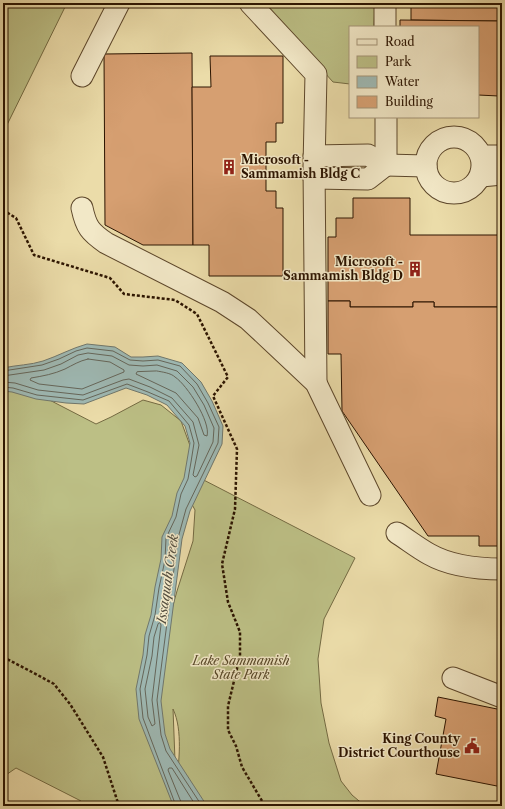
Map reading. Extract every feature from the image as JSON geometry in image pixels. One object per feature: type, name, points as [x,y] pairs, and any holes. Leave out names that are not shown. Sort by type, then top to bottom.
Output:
[{"type":"street","points":[[82,76],[119,3]]},
{"type":"street","points":[[250,3],[316,74],[314,156],[316,384]]},
{"type":"street","points":[[385,3],[385,26]]},
{"type":"street","points":[[386,118],[386,165]]},
{"type":"street","points":[[453,136],[462,137],[471,141],[477,148],[481,166],[476,184],[468,190],[459,193],[450,193],[440,190],[433,184],[428,176],[426,157],[436,142],[453,136]]},
{"type":"street","points":[[314,156],[368,154],[386,165],[426,166]]},
{"type":"street","points":[[481,166],[502,156]]},
{"type":"street","points":[[314,178],[368,179],[386,165]]},
{"type":"street","points":[[481,166],[502,174]]},
{"type":"street","points":[[82,208],[85,222],[93,234],[222,302],[248,319],[316,384],[370,495]]},
{"type":"street","points":[[397,534],[430,555],[451,563],[466,567],[502,569]]},
{"type":"street","points":[[453,678],[502,697]]},
{"type":"path","points":[[3,210],[16,218],[34,255],[110,278],[124,294],[175,300],[197,314],[228,377],[213,396],[237,449],[234,509],[222,564],[228,602],[240,632],[240,656],[228,706],[228,730],[236,746],[242,767],[265,806]]},
{"type":"path","points":[[3,657],[54,684],[70,704],[103,757],[120,805]]},
{"type":"green space","points":[[3,3],[67,3],[3,133]]},
{"type":"green space","points":[[262,3],[375,3],[374,26],[349,26],[349,84],[333,82]]},
{"type":"green space","name":"Lake Sammamish State Park","points":[[3,376],[96,424],[143,400],[161,405],[181,421],[192,451],[194,475],[355,558],[324,619],[318,659],[321,703],[329,743],[341,781],[352,795],[365,806],[82,806],[81,801],[16,768],[3,777]],"holes":[[[189,499],[195,510],[193,541],[169,620],[167,592]],[[173,709],[176,717],[179,737],[179,757],[176,786]]]},
{"type":"water","name":"Issaquah Creek","points":[[87,344],[115,347],[131,357],[158,356],[182,363],[201,382],[212,401],[223,426],[222,444],[190,511],[182,539],[161,701],[165,734],[170,749],[207,806],[173,806],[139,719],[136,689],[143,655],[145,635],[151,615],[161,559],[162,537],[172,516],[177,493],[184,478],[190,443],[185,426],[167,405],[147,395],[126,388],[84,404],[36,399],[3,391],[3,368],[49,359]]},
{"type":"building","points":[[411,3],[502,3],[502,5],[499,5],[499,21],[411,20]]},
{"type":"building","points":[[499,5],[502,5],[502,131],[499,131],[499,96],[479,95],[479,26],[400,26],[400,20],[499,21]]},
{"type":"building","points":[[192,53],[193,245],[143,245],[105,225],[104,54]]},
{"type":"building","name":"Microsoft - Sammamish Bldg C","points":[[210,56],[283,56],[283,123],[276,123],[276,142],[266,142],[266,191],[276,191],[276,208],[283,208],[283,276],[209,276],[209,245],[193,245],[192,87],[211,87]]},
{"type":"building","name":"Microsoft - Sammamish Bldg D","points":[[353,198],[410,198],[410,235],[502,235],[502,307],[434,307],[434,302],[413,302],[413,307],[350,307],[350,301],[328,301],[328,237],[336,237],[336,218],[353,218]]},
{"type":"building","points":[[328,301],[350,301],[350,307],[413,307],[413,302],[434,302],[434,307],[502,307],[502,546],[479,546],[479,536],[428,536],[342,411],[341,354],[328,354]]},
{"type":"building","name":"King County District Courthouse","points":[[438,697],[502,710],[502,787],[436,774],[446,719],[435,716]]},
{"type":"place","name":"Microsoft - Sammamish Bldg C","points":[[229,167]]},
{"type":"place","name":"Microsoft - Sammamish Bldg D","points":[[415,269]]},
{"type":"place","name":"King County District Courthouse","points":[[472,746]]}]
